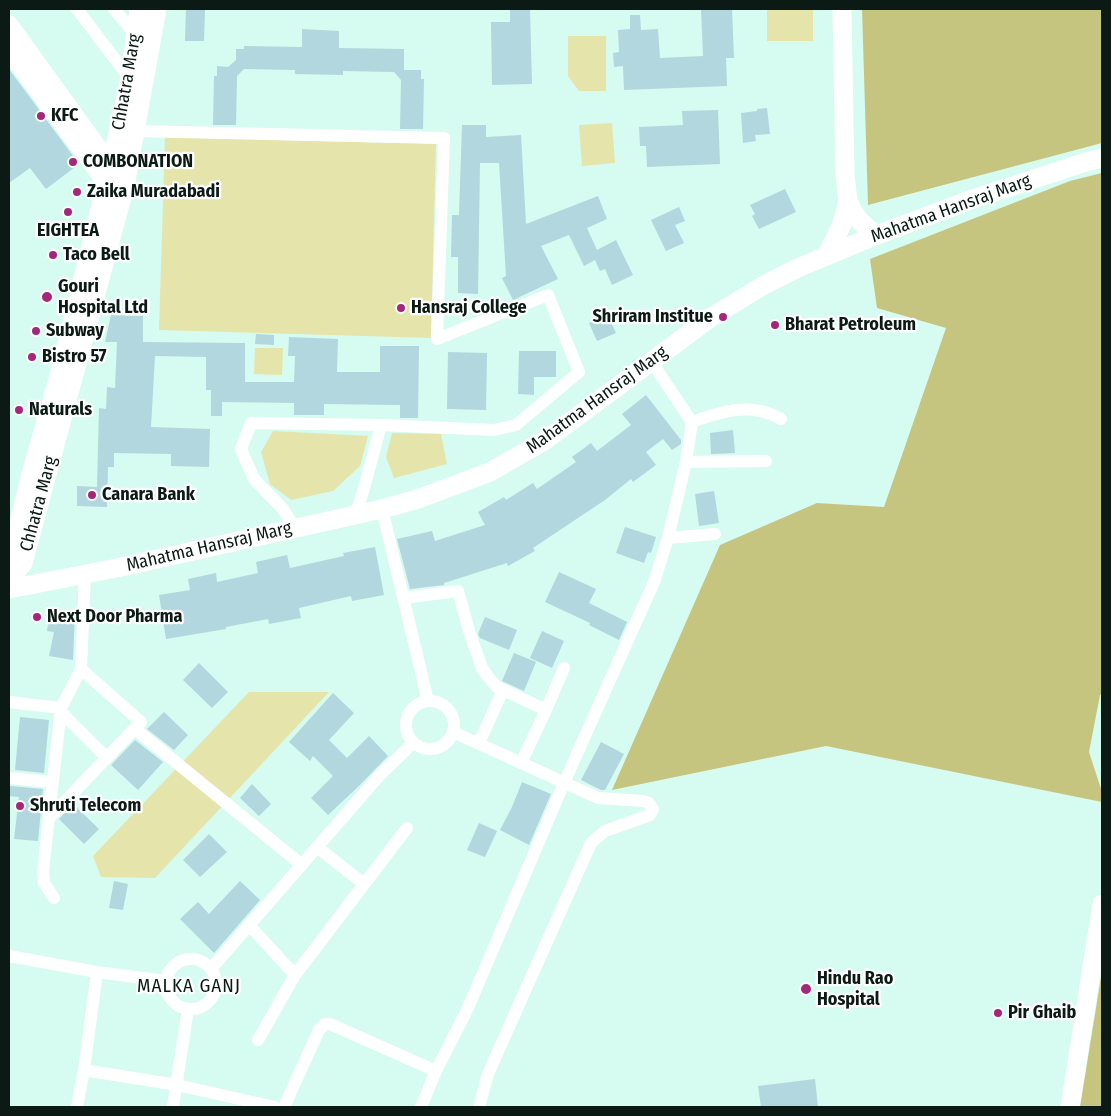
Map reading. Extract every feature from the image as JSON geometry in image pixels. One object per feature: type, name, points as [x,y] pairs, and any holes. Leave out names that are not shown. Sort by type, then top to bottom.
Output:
[{"type":"street","points":[[76,9],[130,79]]},
{"type":"street","points":[[114,9],[136,35]]},
{"type":"street","name":"Chhatra Marg","points":[[10,581],[10,561],[31,474],[58,376],[111,165],[130,79],[139,9]]},
{"type":"street","name":"Chhatra Marg","points":[[10,581],[23,563],[123,193],[156,9]]},
{"type":"street","points":[[842,9],[845,175],[848,201],[855,216],[864,226],[877,234]]},
{"type":"street","points":[[9,25],[111,165],[123,193]]},
{"type":"street","points":[[9,50],[106,183],[123,193]]},
{"type":"street","points":[[135,130],[444,138],[437,339],[548,295],[579,372],[516,425],[494,430],[382,425],[251,423],[241,449],[254,478],[283,509],[295,528]]},
{"type":"street","name":"Mahatma Hansraj Marg","points":[[10,581],[85,575],[382,509],[418,499],[490,472],[544,441],[710,318],[764,285],[877,234],[973,199],[1102,158]]},
{"type":"street","points":[[827,255],[842,224],[848,201]]},
{"type":"street","points":[[421,1107],[436,1071],[468,1008],[564,783],[654,582],[668,538],[686,462],[692,422],[651,361]]},
{"type":"street","points":[[692,422],[735,410],[749,409],[768,412],[781,419]]},
{"type":"street","points":[[355,515],[382,425]]},
{"type":"street","points":[[686,462],[766,461]]},
{"type":"street","points":[[382,509],[428,702]]},
{"type":"street","points":[[668,538],[716,534]]},
{"type":"street","points":[[54,898],[44,883],[43,871],[60,709],[81,669],[85,575]]},
{"type":"street","points":[[403,598],[458,591],[482,668],[489,678],[497,687],[546,710]]},
{"type":"street","points":[[521,763],[564,668]]},
{"type":"street","points":[[50,818],[141,722],[81,669]]},
{"type":"street","points":[[479,743],[503,690]]},
{"type":"street","points":[[9,702],[60,709],[107,758]]},
{"type":"street","points":[[428,702],[438,702],[446,707],[452,714],[454,723],[453,732],[449,740],[442,746],[433,749],[424,748],[413,742],[407,728],[408,718],[412,710],[419,704],[428,702]]},
{"type":"street","points":[[135,729],[302,864]]},
{"type":"street","points":[[453,732],[598,798],[631,799],[649,803],[653,809],[650,815],[605,831],[591,843],[488,1074],[479,1107]]},
{"type":"street","points":[[211,969],[379,776],[413,742]]},
{"type":"street","points":[[9,778],[53,782]]},
{"type":"street","points":[[258,1040],[295,975],[407,828]]},
{"type":"street","points":[[318,847],[364,884]]},
{"type":"street","points":[[1070,1107],[1102,904]]},
{"type":"street","points":[[250,926],[295,975]]},
{"type":"street","points":[[9,956],[97,972],[166,981]]},
{"type":"street","points":[[194,959],[204,962],[211,969],[216,978],[216,987],[213,997],[206,1004],[198,1009],[188,1009],[178,1006],[171,1000],[166,991],[166,981],[169,972],[175,964],[184,960],[194,959]]},
{"type":"street","points":[[77,1107],[84,1070],[97,972]]},
{"type":"street","points":[[173,1107],[188,1009]]},
{"type":"street","points":[[284,1107],[319,1030],[325,1024],[330,1024],[436,1071]]},
{"type":"street","points":[[84,1070],[177,1085],[275,1107]]},
{"type":"green space","points":[[767,9],[813,9],[813,41],[767,41]]},
{"type":"green space","points":[[568,36],[606,36],[606,91],[579,91],[568,76]]},
{"type":"green space","points":[[612,123],[615,163],[582,166],[579,125]]},
{"type":"green space","points":[[165,137],[436,144],[431,338],[159,330]]},
{"type":"green space","points":[[255,348],[283,348],[282,375],[254,374]]},
{"type":"green space","points":[[273,431],[368,436],[360,466],[333,491],[291,500],[270,484],[261,452]]},
{"type":"green space","points":[[392,433],[441,434],[447,464],[394,478],[386,457]]},
{"type":"green space","points":[[249,692],[329,692],[155,878],[101,877],[93,856]]},
{"type":"shaded area","points":[[862,9],[1102,9],[1102,143],[868,205]]},
{"type":"shaded area","points":[[1102,173],[1102,694],[1100,695],[1089,752],[1102,792],[1102,802],[826,746],[612,790],[720,545],[817,503],[884,507],[946,328],[877,308],[870,259],[1070,181]]},
{"type":"shaded area","points":[[1102,971],[1102,1107],[1080,1107]]},
{"type":"building","points":[[186,9],[205,9],[204,41],[185,41]]},
{"type":"building","points":[[510,9],[530,9],[532,84],[492,85],[491,22],[510,22]]},
{"type":"building","points":[[701,9],[732,9],[734,58],[726,58],[727,86],[624,90],[623,66],[614,67],[613,53],[619,52],[618,30],[630,29],[630,15],[640,15],[641,30],[658,29],[660,58],[703,56]]},
{"type":"building","points":[[302,29],[339,31],[339,48],[404,49],[404,70],[421,70],[421,79],[424,79],[423,129],[400,129],[401,80],[394,72],[343,71],[343,75],[295,74],[295,70],[244,69],[237,76],[236,125],[213,125],[214,76],[217,76],[217,66],[228,67],[236,60],[236,49],[244,49],[244,46],[302,47]]},
{"type":"building","points":[[9,69],[79,164],[46,189],[30,168],[9,183]]},
{"type":"building","points":[[767,108],[770,134],[755,135],[756,141],[743,143],[741,113]]},
{"type":"building","points":[[718,110],[720,164],[647,167],[646,146],[640,146],[639,127],[683,125],[682,111]]},
{"type":"building","points":[[462,125],[486,125],[486,137],[521,135],[526,224],[598,196],[607,219],[587,228],[597,250],[616,240],[633,275],[612,285],[605,269],[600,271],[595,260],[584,266],[569,235],[541,246],[558,279],[513,300],[502,278],[506,276],[499,163],[480,163],[478,294],[458,293],[458,257],[451,257],[452,215],[459,215]]},
{"type":"building","points":[[785,189],[796,212],[759,229],[752,216],[755,214],[750,205]]},
{"type":"building","points":[[679,207],[685,221],[675,225],[684,243],[666,251],[651,220]]},
{"type":"building","points":[[607,314],[616,333],[597,341],[589,323]]},
{"type":"building","points":[[111,315],[143,316],[143,342],[245,343],[245,382],[294,382],[295,356],[288,356],[289,337],[338,339],[337,372],[380,372],[380,346],[419,346],[418,418],[400,418],[400,405],[324,404],[324,415],[294,415],[294,403],[222,402],[222,416],[211,416],[211,390],[206,390],[206,357],[155,356],[151,427],[210,429],[209,467],[171,466],[171,454],[114,453],[114,467],[108,467],[107,507],[77,506],[77,486],[97,487],[99,408],[106,409],[107,387],[115,388],[117,342],[105,342]]},
{"type":"building","points":[[256,334],[274,335],[274,345],[255,344]]},
{"type":"building","points":[[519,351],[556,351],[556,377],[534,377],[534,395],[518,394]]},
{"type":"building","points":[[448,352],[487,353],[486,410],[447,409]]},
{"type":"building","points":[[646,395],[681,440],[681,444],[672,450],[663,439],[646,452],[656,465],[633,482],[631,479],[605,500],[533,548],[535,551],[508,566],[507,563],[444,583],[444,585],[410,589],[397,539],[432,531],[435,541],[485,525],[478,512],[504,497],[506,500],[533,483],[537,489],[576,462],[572,457],[591,443],[597,451],[631,425],[622,414]]},
{"type":"building","points":[[733,430],[735,453],[711,454],[710,433]]},
{"type":"building","points":[[714,491],[719,523],[699,526],[695,494]]},
{"type":"building","points":[[625,527],[656,537],[651,553],[648,552],[644,563],[616,553]]},
{"type":"building","points":[[375,547],[384,595],[352,601],[351,596],[299,608],[301,618],[269,624],[268,619],[226,627],[226,629],[166,639],[159,595],[190,590],[188,579],[216,573],[217,582],[258,573],[256,562],[287,555],[290,568],[344,556],[343,553]]},
{"type":"building","points":[[559,572],[596,589],[589,603],[627,622],[619,640],[589,625],[590,623],[545,602]]},
{"type":"building","points":[[50,610],[75,613],[73,660],[49,656],[54,632],[47,631]]},
{"type":"building","points":[[485,617],[517,630],[509,650],[480,638],[478,634]]},
{"type":"building","points":[[542,631],[564,641],[552,668],[530,658]]},
{"type":"building","points":[[514,653],[536,662],[524,691],[502,681]]},
{"type":"building","points":[[199,663],[228,692],[212,708],[183,680]]},
{"type":"building","points":[[333,693],[354,713],[329,740],[347,758],[369,736],[388,756],[328,815],[311,798],[333,776],[313,756],[310,761],[289,742]]},
{"type":"building","points":[[164,712],[188,735],[174,750],[147,729]]},
{"type":"building","points":[[20,717],[49,720],[44,773],[15,770]]},
{"type":"building","points":[[135,740],[163,762],[138,790],[111,765]]},
{"type":"building","points":[[601,742],[624,754],[605,790],[601,790],[581,780]]},
{"type":"building","points":[[522,782],[551,794],[529,845],[500,830]]},
{"type":"building","points":[[252,784],[271,804],[259,816],[240,798]]},
{"type":"building","points":[[10,786],[43,789],[38,841],[14,839],[19,797],[9,796]]},
{"type":"building","points":[[73,804],[99,829],[84,844],[59,819]]},
{"type":"building","points":[[479,823],[497,831],[485,857],[467,850]]},
{"type":"building","points":[[209,834],[227,852],[200,877],[183,860]]},
{"type":"building","points":[[114,881],[128,884],[123,910],[109,908]]},
{"type":"building","points":[[240,881],[260,900],[214,953],[180,919],[198,902],[209,914]]},
{"type":"building","points":[[815,1079],[818,1107],[761,1107],[758,1086]]},
{"type":"place","name":"KFC","points":[[41,116]]},
{"type":"place","name":"COMBONATION","points":[[73,162]]},
{"type":"place","name":"Zaika Muradabadi","points":[[77,192]]},
{"type":"place","name":"EIGHTEA","points":[[68,212]]},
{"type":"place","name":"Taco Bell","points":[[53,255]]},
{"type":"place","name":"Gouri Hospital Ltd","points":[[47,297]]},
{"type":"place","name":"Hansraj College","points":[[401,308]]},
{"type":"place","name":"Shriram Institue","points":[[723,317]]},
{"type":"place","name":"Bharat Petroleum","points":[[775,325]]},
{"type":"place","name":"Subway","points":[[36,331]]},
{"type":"place","name":"Bistro 57","points":[[32,357]]},
{"type":"place","name":"Naturals","points":[[19,410]]},
{"type":"place","name":"Canara Bank","points":[[92,495]]},
{"type":"place","name":"Next Door Pharma","points":[[37,617]]},
{"type":"place","name":"Shruti Telecom","points":[[20,806]]},
{"type":"place","name":"Hindu Rao Hospital","points":[[806,989]]},
{"type":"place","name":"Pir Ghaib","points":[[998,1013]]},
{"type":"district","name":"MALKA GANJ","points":[[189,987]]}]
